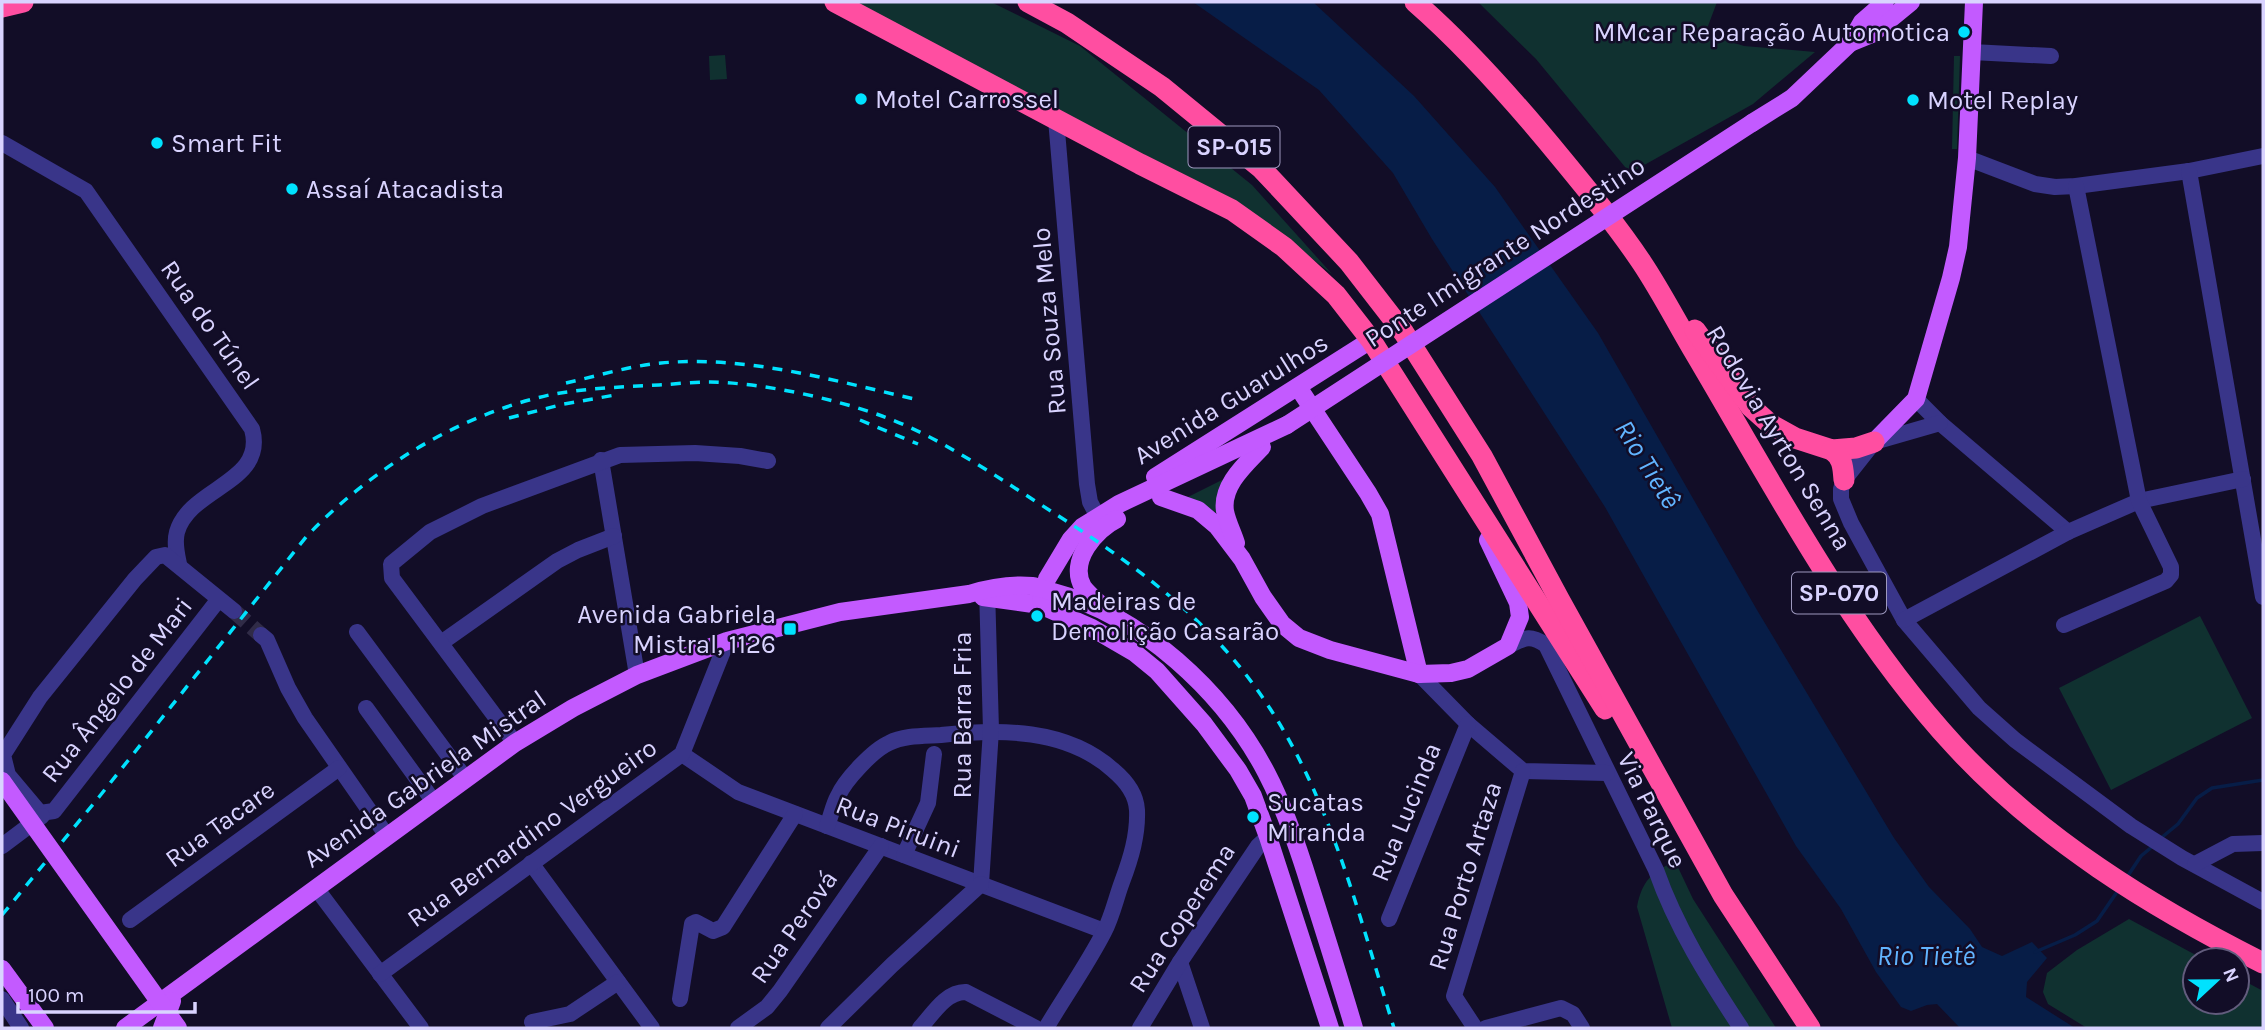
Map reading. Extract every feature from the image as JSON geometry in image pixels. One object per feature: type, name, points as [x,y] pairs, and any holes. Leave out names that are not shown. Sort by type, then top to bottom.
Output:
[{"type":"highway","points":[[2,7],[23,2]]},
{"type":"highway","points":[[835,2],[1232,210],[1284,247],[1336,295],[1371,340],[1633,753],[1656,773],[1723,895],[1810,1028]]},
{"type":"highway","name":"SP-015","points":[[1028,2],[1068,23],[1162,87],[1261,169],[1349,262],[1404,333],[1482,456],[1656,773]]},
{"type":"highway","name":"Rodovia Ayrton Senna","points":[[1415,2],[1516,103],[1590,193],[1642,263],[1836,589],[1900,679],[1953,744],[2040,825],[2103,870],[2211,937],[2263,962]]},
{"type":"highway","points":[[1642,263],[1723,366],[1751,407],[1770,424],[1795,438],[1839,454],[1844,480]]},
{"type":"highway","points":[[1832,450],[1856,448],[1874,442]]},
{"type":"main road","points":[[1850,43],[1862,22],[1885,2]]},
{"type":"main road","points":[[1850,43],[1872,34],[1911,2]]},
{"type":"main road","points":[[1874,442],[1916,399],[1958,247],[1967,158],[1974,2]]},
{"type":"main road","name":"Ponte Imigrante Nordestino","points":[[1287,425],[1792,98],[1850,43]]},
{"type":"main road","name":"Avenida Guarulhos","points":[[1042,597],[1047,579],[1070,539],[1082,527],[1155,477],[1371,340]]},
{"type":"main road","points":[[1298,387],[1380,514],[1419,674]]},
{"type":"main road","name":"Avenida Guarulhos","points":[[1119,504],[1287,425]]},
{"type":"main road","name":"Avenida Guarulhos","points":[[1107,612],[1083,586],[1080,576],[1083,554],[1102,527],[1262,447],[1287,425]]},
{"type":"main road","points":[[1262,447],[1230,485],[1225,498],[1225,512],[1242,559],[1282,624],[1299,638],[1329,650],[1419,674],[1451,673],[1468,669],[1508,646],[1520,617],[1518,603],[1488,541],[1484,519]]},
{"type":"main road","points":[[1161,497],[1198,510],[1208,517],[1242,559]]},
{"type":"main road","points":[[1011,586],[1034,575],[1061,555]]},
{"type":"main road","name":"Avenida Gabriela Mistral","points":[[132,1027],[176,991],[515,743],[573,708],[637,675],[727,640],[851,610],[981,593],[1011,586],[1033,586],[1042,597]]},
{"type":"main road","name":"Avenida Gabriela Mistral","points":[[981,593],[1042,597]]},
{"type":"main road","points":[[1042,597],[1072,597],[1107,612],[1165,650],[1200,683],[1232,721],[1266,772],[1293,832],[1354,1028]]},
{"type":"main road","points":[[1042,597],[1135,653],[1157,671],[1204,724],[1245,782],[1268,837],[1330,1028]]},
{"type":"main road","points":[[1245,782],[1255,780],[1266,772]]},
{"type":"main road","points":[[2,781],[178,1028]]},
{"type":"main road","points":[[1268,837],[1278,832],[1293,832]]},
{"type":"main road","points":[[2,969],[45,1028]]},
{"type":"main road","points":[[162,1028],[176,991]]},
{"type":"street","points":[[1972,52],[2051,56]]},
{"type":"street","name":"Rua Souza Melo","points":[[1056,119],[1087,484],[1090,502],[1098,517]]},
{"type":"street","name":"Rua do Túnel","points":[[2,143],[86,191],[252,429],[256,443],[253,456],[196,505],[181,524],[176,548],[179,564]]},
{"type":"street","points":[[1967,158],[2035,184],[2076,186],[2189,171],[2263,156]]},
{"type":"street","points":[[2189,171],[2263,597]]},
{"type":"street","points":[[2064,625],[2166,581],[2171,575],[2171,567],[2139,500],[2076,186]]},
{"type":"street","points":[[1916,399],[1940,423],[2068,532]]},
{"type":"street","points":[[1940,423],[1874,442],[1844,480],[1841,489],[1845,510],[1904,620],[1979,708],[2015,740],[2131,825],[2263,902]]},
{"type":"street","points":[[515,743],[392,578],[391,564],[416,541],[444,524],[482,506],[532,489],[601,460],[633,454],[695,453],[768,461]]},
{"type":"street","points":[[601,460],[637,675]]},
{"type":"street","points":[[1904,620],[2068,532],[2139,500],[2243,479]]},
{"type":"street","points":[[440,643],[557,561],[614,536]]},
{"type":"street","points":[[50,812],[40,813],[8,775],[3,755],[40,697],[135,579],[161,555],[170,557],[234,611]]},
{"type":"street","name":"Rua Barra Fria","points":[[981,593],[991,730],[981,884]]},
{"type":"street","name":"Rua Ângelo de Mari","points":[[2,846],[50,812],[219,599]]},
{"type":"street","points":[[357,632],[465,778]]},
{"type":"street","points":[[261,635],[267,640],[288,688],[305,718],[387,835]]},
{"type":"street","name":"Via Parque","points":[[1508,646],[1527,637],[1536,638],[1546,645],[1656,870],[1668,905],[1708,978],[1741,1028]]},
{"type":"street","name":"Rua Bernardino Vergueiro","points":[[380,974],[682,754],[727,640]]},
{"type":"street","points":[[1419,674],[1468,724],[1523,771],[1607,773]]},
{"type":"street","points":[[366,708],[434,802]]},
{"type":"street","name":"Rua Lucinda","points":[[1389,919],[1468,724]]},
{"type":"street","points":[[827,826],[838,794],[879,748],[891,741],[908,737],[991,730],[1037,735],[1074,744],[1100,758],[1119,774],[1132,791],[1137,807],[1137,833],[1130,861],[1104,931],[1046,1028]]},
{"type":"street","name":"Rua Piruini","points":[[682,754],[738,792],[1104,931]]},
{"type":"street","points":[[904,855],[928,803],[934,754]]},
{"type":"street","name":"Rua Tacare","points":[[130,920],[339,768]]},
{"type":"street","name":"Rua Porto Artaza","points":[[1475,1028],[1454,996],[1523,771]]},
{"type":"street","points":[[680,999],[692,924],[696,922],[713,931],[723,926],[795,814]]},
{"type":"street","name":"Rua Coperema","points":[[1140,1028],[1180,962],[1258,846],[1268,837]]},
{"type":"street","points":[[2189,861],[2233,844],[2263,843]]},
{"type":"street","name":"Rua Perová","points":[[737,1028],[767,1007],[780,991],[880,846]]},
{"type":"street","points":[[531,863],[652,1028]]},
{"type":"street","points":[[828,1028],[981,884]]},
{"type":"street","points":[[316,888],[421,1028]]},
{"type":"street","points":[[1180,962],[1202,1028]]},
{"type":"street","points":[[532,1022],[570,1014],[618,982]]},
{"type":"street","points":[[920,1028],[952,994],[961,992],[966,992],[1036,1028]]},
{"type":"street","points":[[2,999],[21,1028]]},
{"type":"street","points":[[1486,1028],[1561,1008],[1573,1014],[1582,1028]]},
{"type":"green space","points":[[854,2],[991,2],[1080,46],[1252,185],[1332,274],[1258,217]]},
{"type":"green space","points":[[1478,2],[1717,2],[1705,34],[1744,46],[1815,52],[1753,104],[1630,173],[1536,59]]},
{"type":"green space","points":[[725,55],[727,79],[710,80],[709,56]]},
{"type":"green space","points":[[1954,56],[1960,56],[1957,149],[1952,149]]},
{"type":"green space","points":[[1226,478],[1217,513],[1186,498]]},
{"type":"green space","points":[[2200,616],[2252,718],[2111,790],[2059,688]]},
{"type":"green space","points":[[1675,861],[1693,899],[1776,1028],[1672,1028],[1637,907],[1649,879]]},
{"type":"green space","points":[[2129,919],[2181,947],[2181,1016],[2251,1016],[2251,985],[2263,991],[2263,1028],[2087,1028],[2048,1004],[2043,992],[2047,973],[2077,950]]},
{"type":"water","name":"Rio Tietê","points":[[1193,2],[1313,2],[1414,96],[1495,187],[1598,333],[1757,610],[1894,838],[1929,887],[1970,929],[1982,947],[2002,956],[2032,942],[2047,958],[2027,982],[2026,997],[2075,1028],[1960,1028],[1937,1004],[1911,1011],[1901,1007],[1876,972],[1841,909],[1796,846],[1605,507],[1432,239],[1393,173],[1319,90]]},
{"type":"waterway","points":[[2161,838],[2178,824],[2197,798],[2212,788],[2263,780]]},
{"type":"waterway","points":[[2127,877],[2141,856],[2153,846]]},
{"type":"waterway","points":[[2035,952],[2075,935],[2097,921],[2119,889]]},
{"type":"tunnel","points":[[234,611],[261,635]]},
{"type":"railway","points":[[566,383],[649,364],[726,363],[791,371],[919,400]]},
{"type":"railway","points":[[2,915],[306,537],[358,489],[417,448],[448,431],[515,404],[549,395],[617,387],[731,383],[775,388],[841,403],[882,416],[926,435],[1082,531],[1136,569],[1187,611],[1253,684],[1279,723],[1301,764],[1338,850],[1394,1028]]},
{"type":"railway","points":[[509,418],[615,395]]},
{"type":"railway","points":[[860,420],[918,444]]},
{"type":"place","name":"MMcar Reparação Automotica","points":[[1964,32]]},
{"type":"place","name":"Motel Carrossel","points":[[861,99]]},
{"type":"place","name":"Motel Replay","points":[[1913,100]]},
{"type":"place","name":"Smart Fit","points":[[157,143]]},
{"type":"place","name":"Assaí Atacadista","points":[[292,189]]},
{"type":"place","name":"Madeiras de Demolição Casarão","points":[[1037,616]]},
{"type":"place","name":"Avenida Gabriela Mistral, 1126","points":[[790,629]]},
{"type":"place","name":"Sucatas Miranda","points":[[1253,817]]}]
